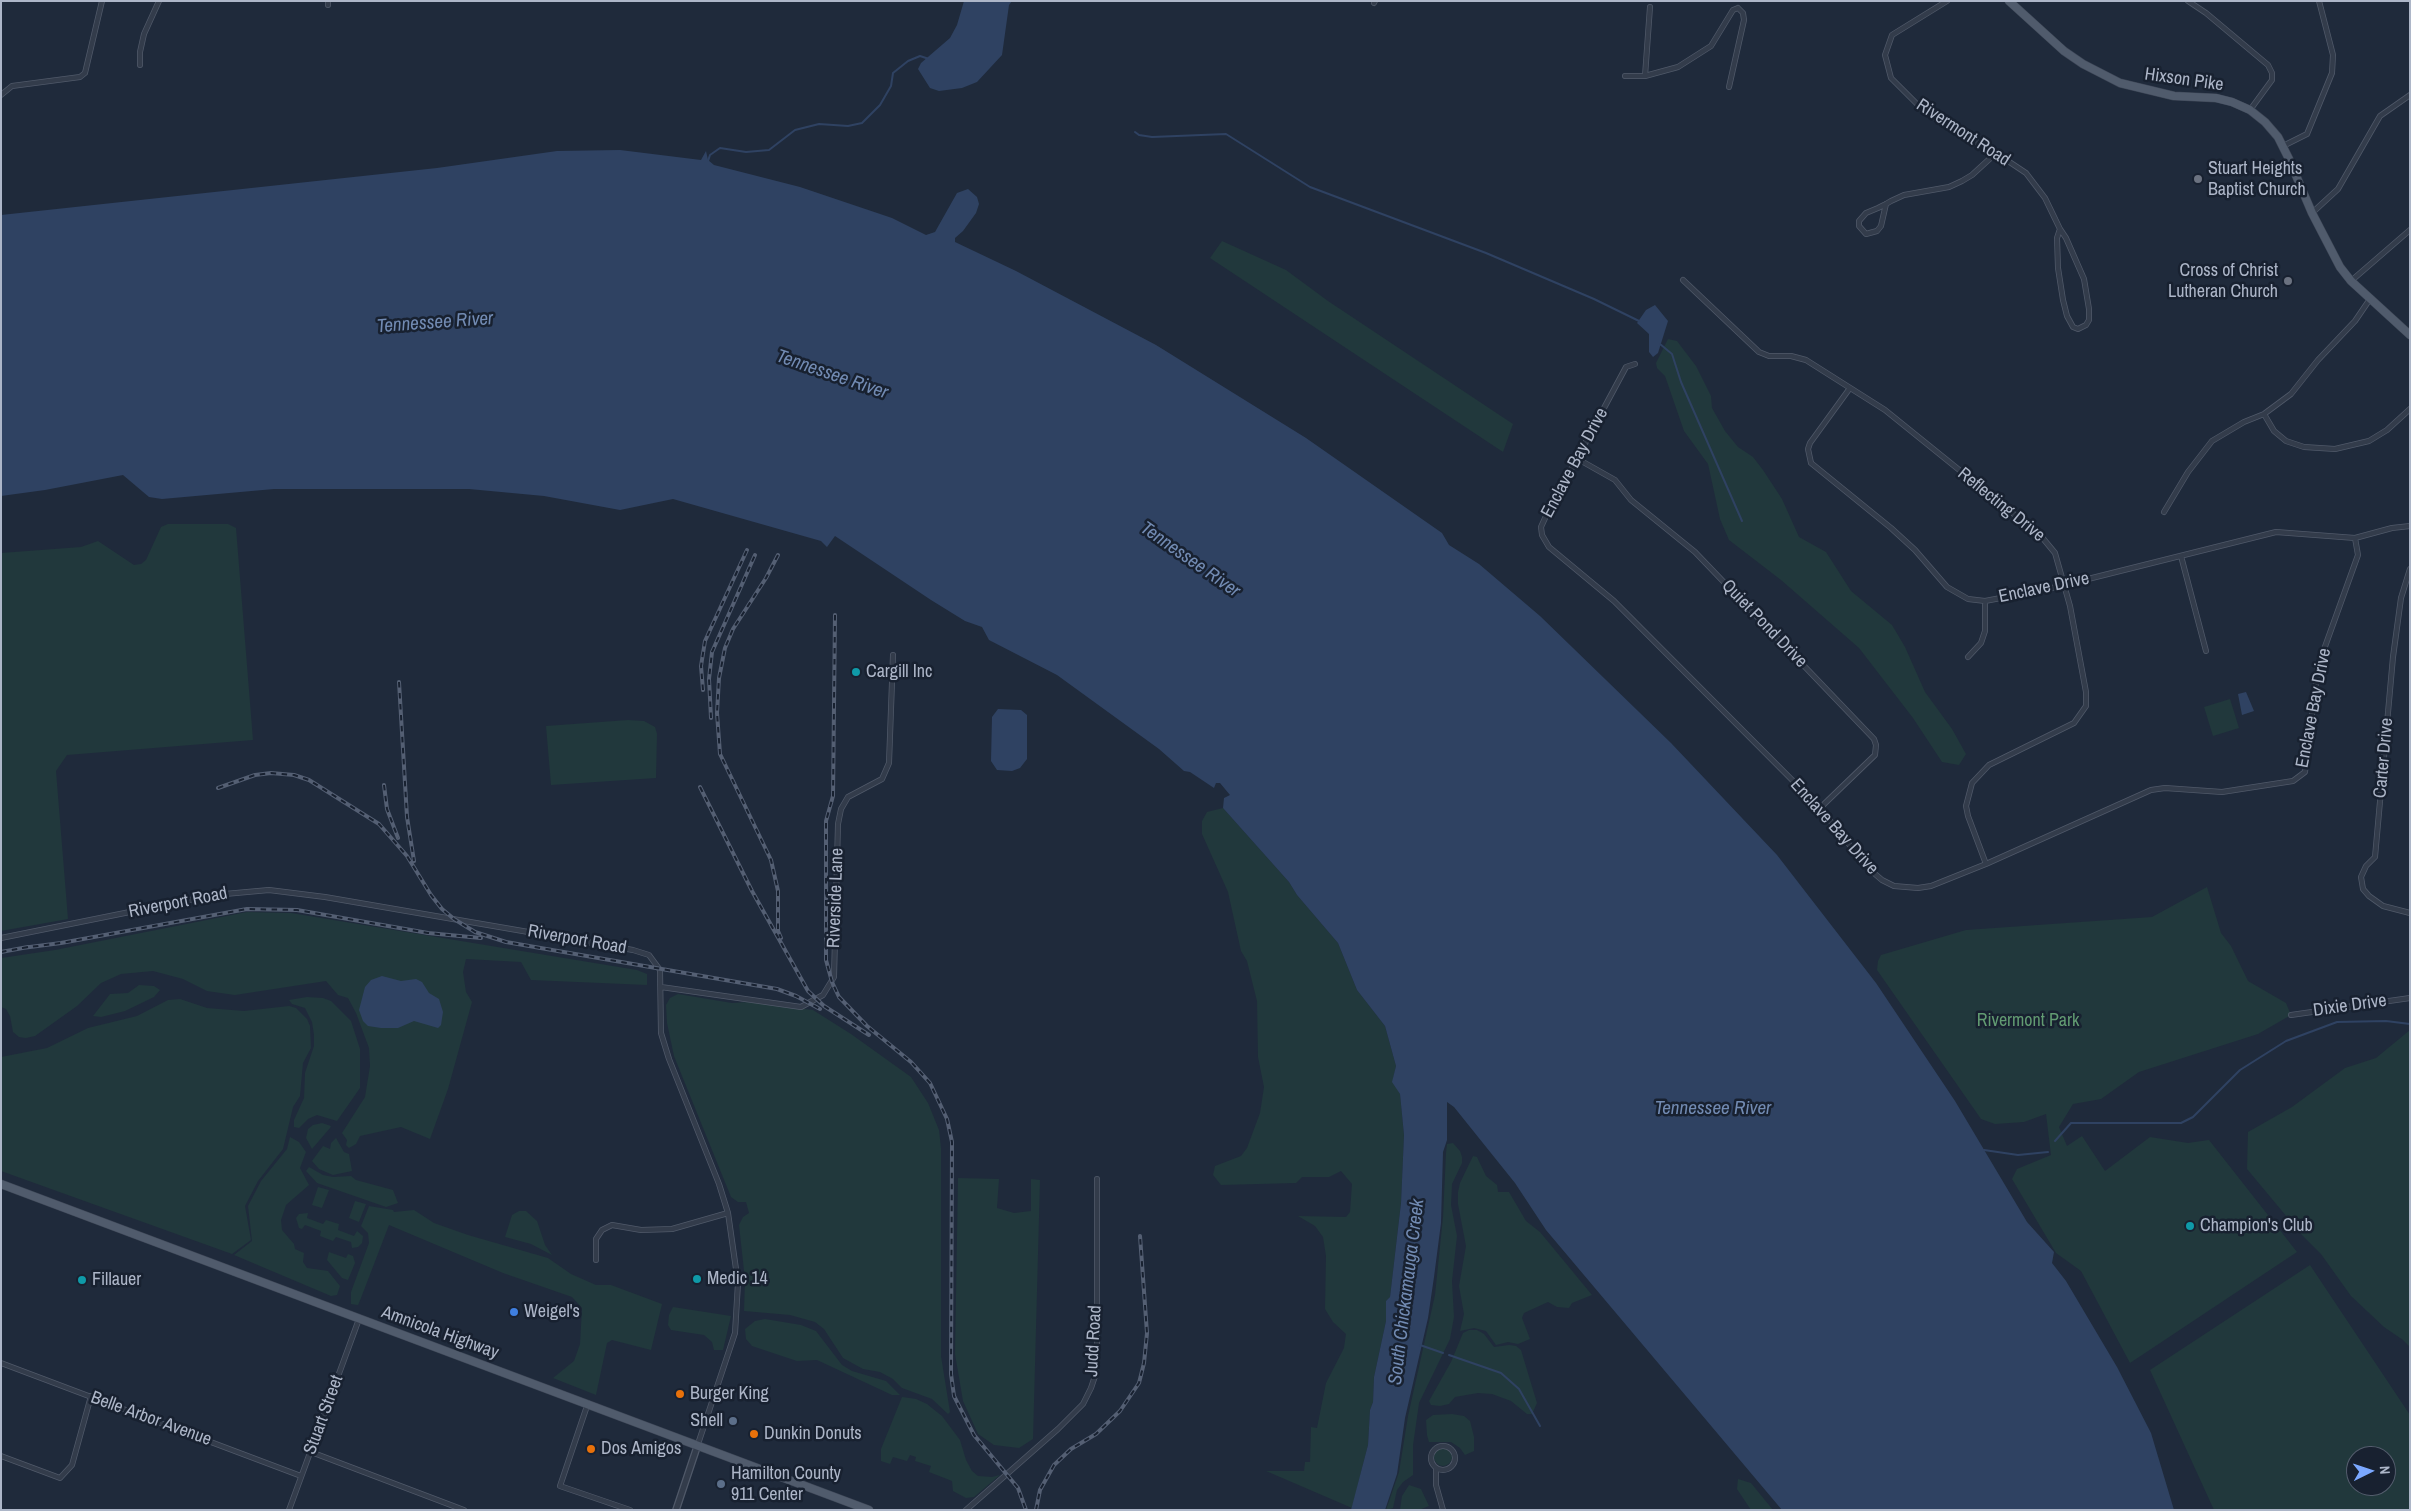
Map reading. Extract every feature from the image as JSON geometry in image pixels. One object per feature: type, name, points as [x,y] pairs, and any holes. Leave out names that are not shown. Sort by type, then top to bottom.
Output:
[{"type":"main road","name":"Hixson Pike","points":[[2010,1],[2064,51],[2083,64],[2120,83],[2174,96],[2216,98],[2232,102],[2250,110],[2265,122],[2282,146],[2331,253],[2351,281],[2410,335]]},
{"type":"main road","name":"Amnicola Highway","points":[[1,1184],[358,1319],[698,1444],[869,1510]]},
{"type":"street","points":[[1,95],[12,86],[80,77],[85,74],[102,1]]},
{"type":"street","points":[[140,65],[142,39],[159,1]]},
{"type":"street","points":[[1624,76],[1645,76],[1678,67],[1711,46],[1734,10],[1738,8],[1739,1]]},
{"type":"street","name":"Rivermont Road","points":[[1947,1],[1892,35],[1885,55],[1891,78],[1925,112],[1996,153],[2026,173],[2045,198],[2066,238],[2084,279],[2090,309],[2089,320],[2086,325],[2078,329],[2070,322],[2063,300],[2058,268],[2057,238],[2060,229]]},
{"type":"street","points":[[2188,1],[2206,13],[2268,65],[2272,73],[2272,80],[2250,110]]},
{"type":"street","points":[[2282,146],[2307,134],[2332,73],[2333,54],[2319,1]]},
{"type":"street","points":[[1645,76],[1650,7]]},
{"type":"street","points":[[1729,88],[1744,20],[1744,13],[1738,8]]},
{"type":"street","points":[[2312,213],[2338,189],[2380,116],[2410,95]]},
{"type":"street","points":[[1886,204],[1881,226],[1877,231],[1866,234],[1859,226],[1862,216],[1886,204],[1904,195],[1956,184],[1972,175],[1996,153]]},
{"type":"street","points":[[2351,281],[2410,230]]},
{"type":"street","name":"Reflecting Drive","points":[[1683,280],[1759,352],[1769,356],[1791,356],[1806,360],[1885,410],[2041,536],[2055,553],[2065,585],[2086,692],[2086,706],[2074,722],[1989,765],[1972,783],[1966,806],[1986,864]]},
{"type":"street","points":[[2164,512],[2188,472],[2212,441],[2244,422],[2264,414],[2291,394],[2318,360],[2355,321],[2370,300]]},
{"type":"street","name":"Enclave Bay Drive","points":[[1635,364],[1626,367],[1576,458],[1541,527],[1542,535],[1549,547],[1614,601],[1820,808],[1868,868],[1882,880],[1894,886],[1918,888],[1931,886],[1986,864],[2151,790],[2165,788],[2222,792],[2293,781],[2305,772],[2318,666],[2358,555],[2355,538]]},
{"type":"street","name":"Enclave Drive","points":[[1850,388],[1810,442],[1808,449],[1811,463],[1903,539],[1947,587],[1968,599],[1984,601],[2065,585],[2276,532],[2355,538],[2392,528],[2410,526]]},
{"type":"street","points":[[2264,414],[2274,431],[2286,441],[2304,446],[2335,449],[2369,441],[2410,410]]},
{"type":"street","name":"Quiet Pond Drive","points":[[1576,458],[1615,480],[1637,506],[1694,552],[1874,739],[1876,745],[1875,755],[1820,808]]},
{"type":"street","points":[[2181,556],[2206,651]]},
{"type":"street","name":"Carter Drive","points":[[2410,569],[2401,598],[2395,647],[2375,857],[2366,866],[2361,877],[2363,889],[2369,896],[2383,906],[2410,913]]},
{"type":"street","points":[[1968,657],[1980,643],[1985,631],[1984,601]]},
{"type":"street","name":"Riverside Lane","points":[[661,987],[801,1007],[823,995],[834,977],[838,824],[841,809],[848,797],[882,779],[889,763],[893,655]]},
{"type":"street","name":"Riverport Road","points":[[1,938],[214,895],[245,891],[288,891],[633,950],[649,956],[660,970],[661,1033],[669,1059],[716,1176],[728,1213],[738,1283],[735,1333],[698,1444]]},
{"type":"street","name":"Dixie Drive","points":[[2291,1015],[2410,998]]},
{"type":"street","name":"Judd Road","points":[[966,1510],[1058,1429],[1083,1404],[1091,1388],[1095,1376],[1096,1352],[1097,1179]]},
{"type":"street","points":[[596,1260],[596,1239],[602,1230],[612,1225],[641,1230],[672,1229],[728,1213]]},
{"type":"street","name":"Stuart Street","points":[[289,1510],[312,1452],[358,1319]]},
{"type":"street","name":"Belle Arbor Avenue","points":[[1,1363],[301,1476]]},
{"type":"street","points":[[1,1456],[60,1478],[72,1465],[91,1396]]},
{"type":"street","points":[[588,1403],[560,1486],[630,1510]]},
{"type":"street","points":[[676,1510],[698,1444]]},
{"type":"street","points":[[1436,1468],[1444,1470],[1453,1464],[1455,1456],[1448,1447],[1440,1446],[1434,1450],[1431,1458],[1436,1468],[1436,1485],[1443,1510]]},
{"type":"street","points":[[312,1452],[464,1510]]},
{"type":"green space","points":[[1222,241],[1286,270],[1328,301],[1513,424],[1503,452],[1210,258]]},
{"type":"green space","points":[[1668,339],[1677,341],[1696,366],[1711,396],[1712,408],[1725,431],[1738,447],[1753,457],[1763,470],[1782,499],[1799,537],[1826,552],[1851,591],[1892,625],[1905,647],[1925,692],[1952,729],[1966,754],[1959,765],[1942,762],[1913,718],[1859,648],[1781,580],[1729,540],[1720,519],[1708,464],[1684,431],[1665,376],[1657,368],[1656,363]]},
{"type":"green space","points":[[168,524],[228,524],[236,528],[253,740],[67,755],[56,771],[68,919],[1,931],[1,553],[81,547],[98,541],[134,565],[141,564],[146,560],[161,527]]},
{"type":"green space","points":[[2230,699],[2239,728],[2213,736],[2204,707]]},
{"type":"green space","points":[[628,720],[644,721],[655,727],[657,734],[656,778],[551,785],[546,726]]},
{"type":"green space","points":[[1223,808],[1289,882],[1297,895],[1338,943],[1357,990],[1385,1026],[1396,1066],[1393,1079],[1400,1094],[1404,1135],[1401,1203],[1390,1297],[1386,1301],[1386,1321],[1374,1377],[1368,1445],[1352,1508],[1266,1471],[1304,1471],[1305,1462],[1310,1462],[1311,1427],[1317,1428],[1326,1383],[1344,1348],[1346,1334],[1333,1322],[1325,1309],[1326,1256],[1323,1237],[1315,1226],[1298,1216],[1346,1217],[1350,1212],[1352,1184],[1341,1171],[1329,1177],[1302,1177],[1296,1183],[1221,1185],[1213,1175],[1215,1166],[1241,1156],[1247,1148],[1260,1113],[1264,1087],[1258,1057],[1257,1001],[1247,961],[1241,951],[1228,892],[1202,834],[1202,821],[1207,812]]},
{"type":"green space","name":"Rivermont Park","points":[[2207,887],[2221,933],[2231,946],[2248,981],[2286,1003],[2291,1015],[2258,1034],[2139,1072],[2101,1099],[2073,1104],[2059,1127],[2067,1146],[2082,1136],[2105,1171],[2150,1137],[2188,1143],[2209,1140],[2297,1252],[2130,1363],[2081,1271],[2056,1253],[2012,1179],[2017,1169],[2051,1155],[2046,1114],[2024,1122],[1995,1124],[1981,1119],[1877,970],[1878,961],[1881,955],[1966,930],[2152,917]]},
{"type":"green space","points":[[247,912],[291,913],[637,970],[647,974],[647,985],[531,980],[521,962],[466,959],[463,972],[466,992],[472,1002],[448,1089],[430,1139],[401,1127],[360,1136],[356,1144],[349,1148],[346,1145],[347,1140],[342,1133],[365,1097],[370,1066],[369,1048],[356,1013],[348,998],[338,995],[326,981],[235,995],[207,991],[183,979],[153,971],[121,974],[101,983],[77,1006],[35,1036],[26,1038],[19,1037],[13,1032],[10,1016],[6,1009],[1,1007],[1,958],[55,950]]},
{"type":"green space","points":[[139,985],[154,986],[160,990],[154,997],[125,1011],[101,1017],[93,1016],[110,994],[128,993]]},
{"type":"green space","points":[[678,994],[732,1003],[748,1002],[813,1010],[851,1034],[911,1077],[928,1103],[939,1130],[941,1148],[941,1356],[950,1412],[948,1414],[932,1399],[902,1388],[893,1379],[880,1372],[863,1369],[843,1358],[824,1329],[815,1322],[790,1315],[744,1311],[745,1280],[739,1225],[743,1217],[749,1213],[746,1202],[738,1202],[731,1197],[674,1056],[667,1023],[666,1005],[670,998]]},
{"type":"green space","points":[[307,997],[323,998],[331,1001],[351,1021],[360,1049],[360,1088],[337,1121],[317,1115],[308,1119],[299,1128],[294,1127],[294,1120],[304,1098],[305,1073],[314,1046],[314,1035],[312,1022],[305,1008],[292,1004],[289,1000]]},
{"type":"green space","points":[[180,999],[207,1008],[244,1011],[289,1006],[296,1008],[307,1019],[310,1026],[311,1048],[303,1063],[300,1096],[293,1107],[283,1149],[258,1181],[245,1206],[251,1240],[232,1254],[1,1171],[1,1057],[47,1048],[88,1028],[137,1016],[168,1000]]},
{"type":"green space","points":[[2410,1030],[2410,1347],[2384,1327],[2351,1296],[2321,1254],[2302,1235],[2247,1169],[2248,1132],[2292,1107],[2345,1068],[2376,1058]]},
{"type":"green space","points":[[322,1123],[331,1126],[312,1149],[306,1138],[308,1129],[313,1125]]},
{"type":"green space","points":[[290,1137],[299,1142],[306,1152],[300,1168],[309,1185],[286,1205],[281,1220],[282,1230],[294,1244],[295,1249],[304,1253],[303,1262],[307,1268],[328,1271],[340,1286],[337,1295],[331,1296],[234,1255],[252,1241],[248,1206],[261,1181],[287,1149]]},
{"type":"green space","points":[[336,1138],[344,1152],[349,1154],[352,1171],[333,1175],[319,1169],[312,1161],[323,1146],[330,1149],[331,1143]]},
{"type":"green space","points":[[1453,1143],[1460,1151],[1462,1163],[1452,1184],[1451,1205],[1457,1236],[1452,1281],[1454,1317],[1450,1339],[1419,1403],[1413,1445],[1413,1475],[1403,1482],[1397,1490],[1393,1508],[1386,1510],[1399,1472],[1408,1416],[1435,1295],[1443,1217],[1447,1144]]},
{"type":"green space","points":[[1473,1156],[1477,1157],[1486,1176],[1497,1185],[1498,1192],[1509,1192],[1526,1221],[1540,1232],[1592,1295],[1572,1303],[1569,1308],[1557,1307],[1548,1302],[1524,1313],[1522,1318],[1530,1339],[1518,1344],[1508,1342],[1496,1345],[1486,1331],[1474,1328],[1460,1331],[1464,1314],[1459,1286],[1466,1246],[1458,1204],[1458,1192],[1460,1183]]},
{"type":"green space","points":[[309,1167],[323,1175],[333,1177],[351,1176],[356,1180],[393,1190],[398,1203],[386,1207],[317,1183],[306,1171]]},
{"type":"green space","points":[[958,1178],[999,1179],[997,1208],[1014,1213],[1031,1211],[1031,1179],[1040,1180],[1033,1439],[1019,1448],[994,1445],[978,1434],[963,1401],[955,1354]]},
{"type":"green space","points":[[318,1187],[329,1190],[322,1208],[312,1205]]},
{"type":"green space","points":[[355,1201],[366,1204],[359,1222],[349,1218]]},
{"type":"green space","points":[[369,1206],[393,1210],[394,1212],[414,1210],[434,1223],[548,1258],[571,1274],[596,1285],[611,1285],[662,1304],[651,1350],[612,1340],[607,1343],[596,1395],[553,1378],[574,1361],[580,1344],[582,1308],[572,1297],[503,1273],[389,1225],[358,1305],[351,1304],[351,1292],[369,1243],[368,1233],[361,1226]]},
{"type":"green space","points":[[519,1211],[526,1211],[537,1221],[545,1245],[552,1255],[531,1244],[505,1237],[512,1215]]},
{"type":"green space","points":[[308,1213],[307,1218],[323,1224],[326,1220],[339,1224],[338,1230],[354,1236],[357,1231],[363,1236],[362,1243],[358,1247],[352,1248],[351,1242],[336,1237],[333,1241],[320,1236],[321,1231],[305,1225],[302,1229],[299,1228],[296,1218],[299,1214]]},
{"type":"green space","points":[[329,1252],[346,1258],[348,1254],[353,1256],[355,1263],[348,1280],[342,1278],[327,1260]]},
{"type":"green space","points":[[2310,1265],[2410,1415],[2410,1510],[2214,1510],[2150,1370]]},
{"type":"green space","points":[[673,1307],[731,1316],[723,1350],[714,1350],[712,1342],[704,1335],[671,1330],[668,1325],[669,1315]]},
{"type":"green space","points":[[765,1319],[801,1325],[816,1331],[842,1365],[852,1371],[886,1381],[900,1395],[892,1395],[817,1360],[797,1361],[752,1346],[746,1339],[745,1329],[755,1321]]},
{"type":"green space","points":[[1469,1330],[1477,1330],[1484,1334],[1494,1347],[1509,1345],[1516,1346],[1521,1350],[1537,1403],[1532,1414],[1527,1414],[1511,1401],[1492,1394],[1478,1393],[1455,1397],[1449,1404],[1431,1405],[1429,1401],[1451,1362],[1463,1333]]},
{"type":"green space","points":[[902,1397],[916,1399],[927,1404],[942,1416],[960,1440],[966,1460],[972,1471],[978,1476],[992,1477],[1000,1475],[974,1497],[966,1498],[953,1491],[952,1481],[929,1472],[931,1466],[915,1461],[916,1457],[910,1455],[907,1461],[893,1457],[890,1464],[881,1461],[881,1449]]},
{"type":"green space","points":[[1452,1414],[1464,1416],[1470,1421],[1474,1437],[1474,1451],[1465,1455],[1460,1448],[1451,1442],[1429,1442],[1426,1420],[1433,1415]]},
{"type":"green space","points":[[1443,1448],[1449,1451],[1452,1457],[1449,1463],[1443,1466],[1437,1463],[1434,1457],[1437,1451]]},
{"type":"green space","points":[[1738,1479],[1751,1483],[1773,1510],[1751,1510],[1737,1489]]},
{"type":"green space","points":[[1409,1485],[1421,1489],[1429,1506],[1419,1510],[1400,1510],[1402,1496]]},
{"type":"water","points":[[964,1],[1012,1],[1009,5],[1002,55],[977,82],[962,88],[939,91],[930,88],[918,69],[921,63],[950,38],[957,25]]},
{"type":"water","name":"Tennessee River","points":[[620,150],[701,160],[706,151],[708,160],[714,165],[800,187],[892,218],[926,235],[935,232],[957,193],[968,189],[977,197],[979,204],[976,213],[963,231],[955,238],[955,242],[1016,271],[1156,345],[1306,438],[1442,533],[1449,545],[1479,564],[1540,616],[1671,743],[1777,855],[1876,983],[1955,1101],[2027,1222],[2054,1252],[2052,1263],[2066,1281],[2117,1367],[2151,1433],[2174,1510],[1782,1510],[1546,1230],[1515,1183],[1454,1107],[1447,1102],[1447,1140],[1443,1152],[1441,1223],[1434,1277],[1428,1318],[1405,1418],[1397,1474],[1385,1510],[1351,1510],[1368,1445],[1374,1377],[1386,1321],[1386,1301],[1390,1297],[1401,1203],[1404,1135],[1400,1094],[1392,1082],[1396,1066],[1385,1026],[1357,990],[1338,943],[1297,895],[1289,882],[1223,808],[1224,798],[1230,795],[1220,783],[1216,783],[1214,788],[1190,772],[1184,771],[1159,749],[1057,675],[989,640],[982,627],[965,621],[931,600],[835,536],[827,547],[821,541],[673,499],[620,510],[544,496],[469,489],[274,489],[162,499],[149,497],[123,475],[45,490],[1,496],[1,215],[437,168],[557,151]]},
{"type":"water","points":[[1655,305],[1668,321],[1658,353],[1653,357],[1649,352],[1649,334],[1637,323],[1646,310]]},
{"type":"water","points":[[2246,692],[2254,711],[2242,715],[2238,694]]},
{"type":"water","points":[[998,709],[1021,710],[1027,715],[1027,759],[1020,768],[1012,771],[997,770],[991,761],[992,717]]},
{"type":"water","points":[[382,976],[401,981],[416,979],[422,982],[429,993],[439,999],[443,1012],[441,1025],[438,1028],[414,1021],[398,1028],[368,1026],[363,1021],[359,1010],[365,987],[371,980]]},
{"type":"waterway","points":[[708,161],[710,155],[720,148],[746,152],[769,150],[795,130],[819,124],[848,126],[862,123],[880,105],[891,86],[893,73],[908,61],[920,56],[929,59]]},
{"type":"waterway","points":[[1135,132],[1139,135],[1152,137],[1226,134],[1310,187],[1486,253],[1594,299],[1639,321]]},
{"type":"waterway","points":[[1660,344],[1672,354],[1681,382],[1742,521]]},
{"type":"waterway","points":[[2055,1141],[2071,1123],[2181,1123],[2193,1117],[2240,1070],[2286,1041],[2337,1022],[2386,1021],[2410,1024]]},
{"type":"waterway","points":[[1984,1150],[2018,1155],[2048,1152]]},
{"type":"waterway","name":"South Chickamauga Creek","points":[[1420,1345],[1443,1353]]},
{"type":"waterway","points":[[1449,1355],[1501,1373],[1519,1389],[1540,1426]]},
{"type":"railway","points":[[703,690],[701,666],[705,641],[747,550]]},
{"type":"railway","points":[[711,718],[709,679],[712,652],[755,555]]},
{"type":"railway","points":[[778,555],[766,578],[733,629],[725,648],[719,678],[717,713],[720,754],[771,860],[778,891],[778,931],[781,938]]},
{"type":"railway","points":[[835,615],[833,796],[826,821],[826,960],[832,982],[839,997],[867,1026],[911,1062],[930,1083],[947,1119],[952,1142],[951,1374],[954,1396],[974,1435],[1018,1488],[1026,1510]]},
{"type":"railway","points":[[399,682],[407,817],[414,861]]},
{"type":"railway","points":[[218,788],[255,775],[271,773],[294,775],[309,780],[379,824],[407,856],[442,909],[475,932],[506,942],[777,989],[796,996],[820,1009]]},
{"type":"railway","points":[[384,785],[387,809],[398,838]]},
{"type":"railway","points":[[700,787],[752,891],[808,991],[824,1006],[869,1035]]},
{"type":"railway","points":[[22,948],[61,943],[247,909],[297,910],[428,933],[481,938]]},
{"type":"railway","points":[[1,952],[28,947]]},
{"type":"railway","points":[[1036,1510],[1040,1490],[1054,1465],[1071,1449],[1096,1434],[1120,1411],[1139,1383],[1144,1363],[1147,1333],[1140,1236]]},
{"type":"place","name":"Stuart Heights Baptist Church","points":[[2198,179]]},
{"type":"place","name":"Cross of Christ Lutheran Church","points":[[2288,281]]},
{"type":"place","name":"Cargill Inc","points":[[856,672]]},
{"type":"place","name":"Champion's Club","points":[[2190,1226]]},
{"type":"place","name":"Medic 14","points":[[697,1279]]},
{"type":"place","name":"Fillauer","points":[[82,1280]]},
{"type":"place","name":"Weigel's","points":[[514,1312]]},
{"type":"place","name":"Burger King","points":[[680,1394]]},
{"type":"place","name":"Shell","points":[[733,1421]]},
{"type":"place","name":"Dunkin Donuts","points":[[754,1434]]},
{"type":"place","name":"Dos Amigos","points":[[591,1449]]},
{"type":"place","name":"Hamilton County 911 Center","points":[[721,1484]]}]
